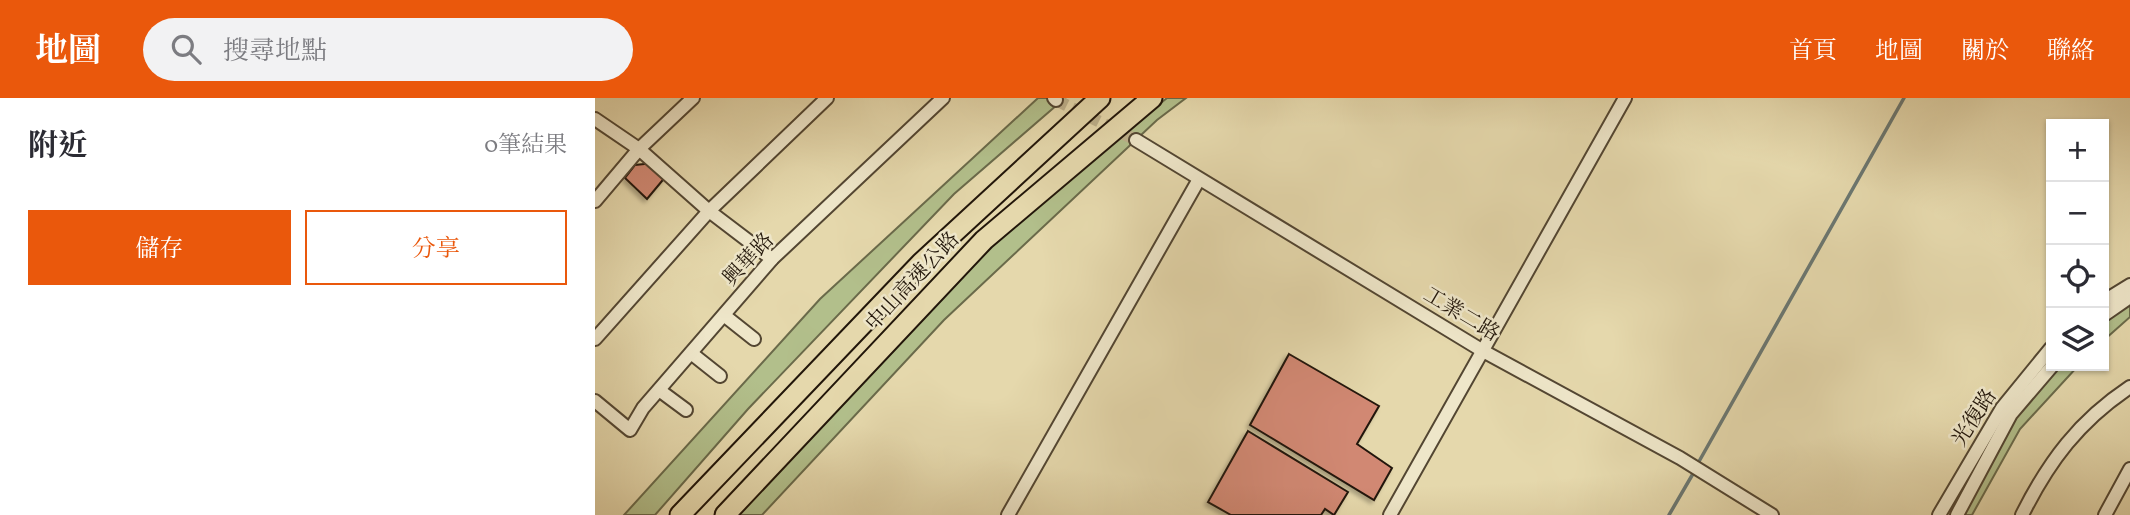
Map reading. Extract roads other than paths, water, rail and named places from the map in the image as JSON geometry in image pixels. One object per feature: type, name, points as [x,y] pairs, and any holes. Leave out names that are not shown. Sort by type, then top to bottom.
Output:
[{"type":"highway","name":"中山高速公路","points":[[680,515],[921,263],[1100,98]]},
{"type":"highway","name":"中山高速公路","points":[[725,515],[984,240],[1152,98]]},
{"type":"street","points":[[595,201],[639,149],[693,98]]},
{"type":"street","points":[[595,339],[709,211],[827,98]]},
{"type":"street","name":"興華路","points":[[595,401],[630,430],[643,408],[772,259],[943,98]]},
{"type":"street","points":[[1390,515],[1625,98]]},
{"type":"street","points":[[595,119],[639,149],[709,211],[772,259]]},
{"type":"street","name":"工業二路","points":[[1136,141],[1198,181],[1483,351],[1680,458],[1772,515]]},
{"type":"street","points":[[1008,515],[1198,181]]},
{"type":"street","points":[[2109,297],[2130,285]]},
{"type":"street","points":[[2109,312],[2130,297]]},
{"type":"street","points":[[725,316],[754,339]]},
{"type":"street","points":[[691,354],[720,376]]},
{"type":"street","name":"光復路","points":[[1939,515],[2002,408],[2046,354]]},
{"type":"street","name":"光復路","points":[[1957,515],[2011,414],[2048,371]]},
{"type":"street","points":[[2022,515],[2037,484],[2071,435],[2130,387]]},
{"type":"street","points":[[659,390],[686,410]]},
{"type":"street","points":[[2105,515],[2130,469]]},
{"type":"waterway","points":[[1697,465],[1904,98]]},
{"type":"waterway","points":[[1669,515],[1694,472]]},
{"type":"tunnel","points":[[1056,100],[1136,140]]}]
